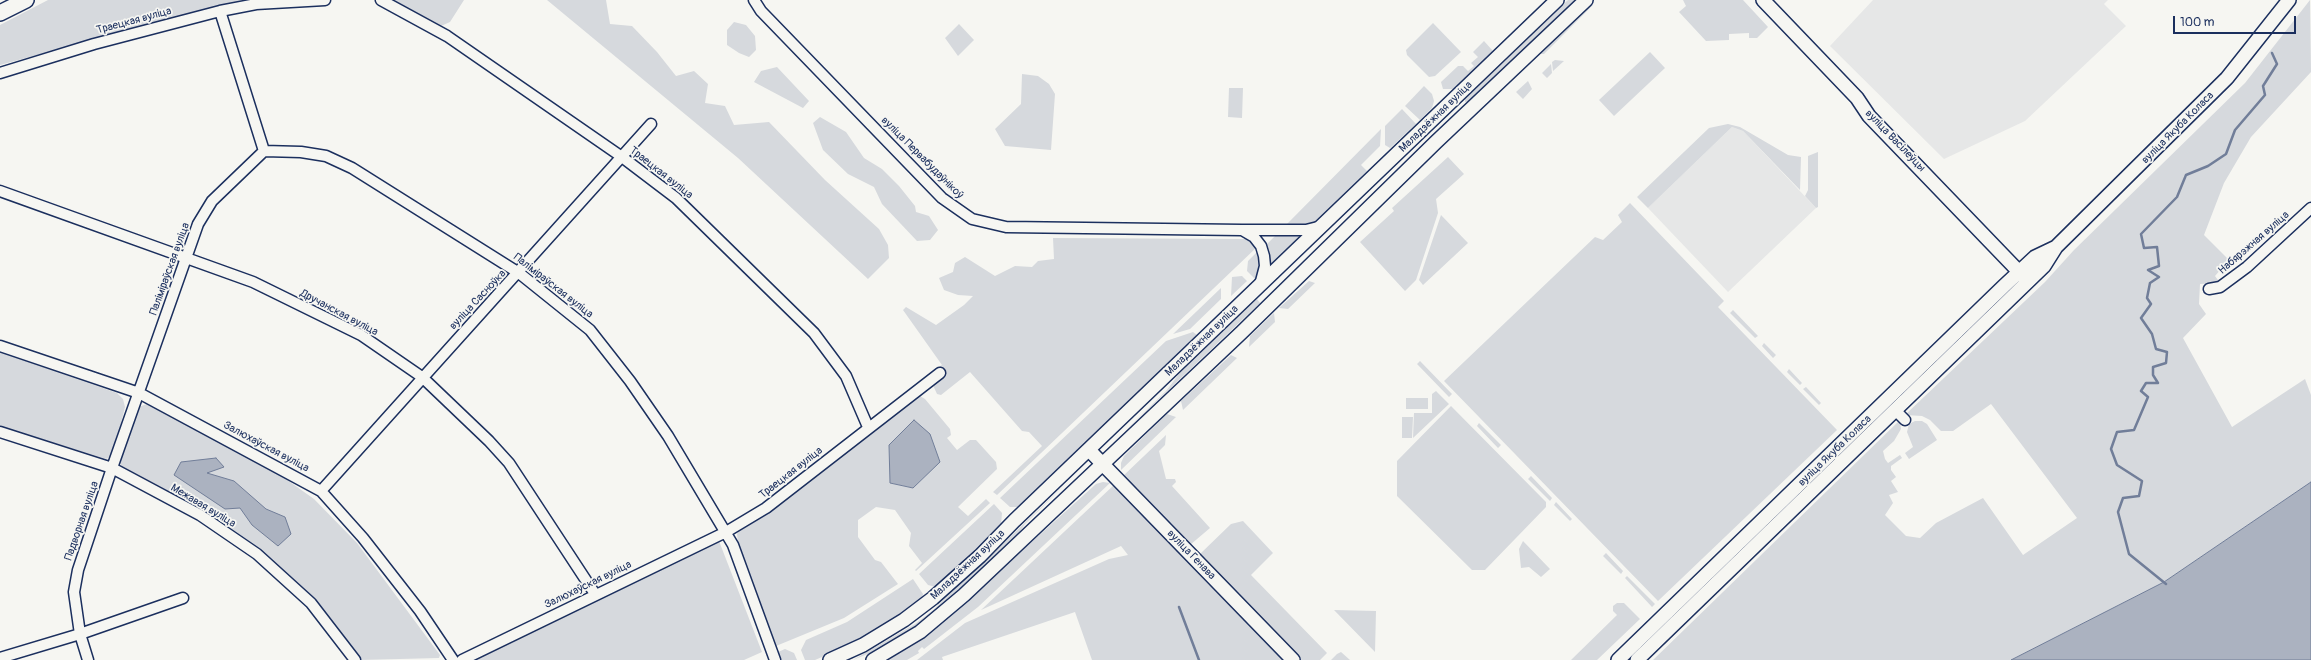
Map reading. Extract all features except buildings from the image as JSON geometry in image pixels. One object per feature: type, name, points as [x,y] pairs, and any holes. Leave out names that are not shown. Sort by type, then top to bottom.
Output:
[{"type":"main road","points":[[0,14],[26,0]]},
{"type":"main road","name":"Маладзёжная вуліца","points":[[830,660],[863,645],[904,620],[933,598],[980,556],[1557,0]]},
{"type":"main road","name":"Маладзёжная вуліца","points":[[873,660],[920,632],[938,618],[1103,464],[1586,0]]},
{"type":"main road","name":"вуліца Васілеўцы","points":[[1763,0],[1857,98],[1869,116],[2024,276]]},
{"type":"main road","name":"вуліца Якуба Коласа","points":[[1637,660],[1738,554],[1878,417],[2024,276],[2044,266],[2056,247],[2227,78],[2289,0]]},
{"type":"main road","name":"вуліца Якуба Коласа","points":[[1878,417],[1895,410],[2024,276]]},
{"type":"main road","name":"вуліца Генава","points":[[1089,450],[1293,660]]},
{"type":"main road","name":"вуліца Якуба Коласа","points":[[1618,660],[1738,554]]},
{"type":"street","name":"Траецкая вуліца","points":[[0,73],[94,44],[220,11],[256,4],[325,0]]},
{"type":"street","name":"Траецкая вуліца","points":[[381,0],[447,36],[622,157],[676,198],[814,333],[846,376],[868,427]]},
{"type":"street","name":"вуліца Первабудаўнікоў","points":[[754,0],[761,11],[942,198],[958,211],[972,219],[988,224],[1006,227],[1306,230],[1322,226]]},
{"type":"street","points":[[220,11],[264,151]]},
{"type":"street","name":"вуліца Сасноўка","points":[[321,491],[422,377],[519,273],[651,124]]},
{"type":"street","name":"Паліміраўская вуліца","points":[[139,393],[198,224],[212,201],[234,178],[264,151],[301,152],[326,156],[352,168],[519,273],[590,330],[630,381],[668,436],[726,532],[738,555],[775,660]]},
{"type":"street","name":"Дручанская вуліца","points":[[0,191],[253,282],[353,332],[422,377],[489,441],[509,463],[595,594]]},
{"type":"street","name":"Набярэжная вуліца","points":[[2209,289],[2220,287],[2247,267],[2311,208]]},
{"type":"street","points":[[1242,230],[1254,237],[1261,246],[1265,266],[1260,285]]},
{"type":"street","name":"Залюхаўская вуліца","points":[[0,346],[139,393],[321,491],[363,538],[401,587],[453,660]]},
{"type":"street","name":"Траецкая вуліца","points":[[726,532],[766,508],[868,427],[940,373]]},
{"type":"street","name":"Падворная вуліца","points":[[88,660],[80,634],[74,592],[78,570],[139,393]]},
{"type":"street","points":[[1895,410],[1905,420]]},
{"type":"street","name":"Межавая вуліца","points":[[0,432],[112,468],[200,515],[257,554],[311,603],[355,660]]},
{"type":"street","name":"Залюхаўская вуліца","points":[[462,660],[595,594],[726,532]]},
{"type":"street","points":[[0,658],[80,634],[183,598]]},
{"type":"shaded area","points":[[48,0],[245,0],[217,6],[0,65],[0,25]]},
{"type":"shaded area","points":[[394,0],[464,0],[450,22],[441,26]]},
{"type":"shaded area","points":[[547,0],[606,0],[610,24],[632,26],[657,52],[676,76],[694,71],[708,84],[705,103],[725,106],[734,125],[769,122],[825,180],[879,229],[888,245],[889,258],[868,279],[738,158]]},
{"type":"shaded area","points":[[1568,0],[1575,0],[1468,102],[1465,102],[1465,99]]},
{"type":"shaded area","points":[[1683,0],[1743,0],[1768,27],[1757,38],[1749,38],[1749,33],[1729,34],[1729,40],[1706,41],[1679,12],[1686,6]]},
{"type":"shaded area","points":[[1873,0],[2108,0],[2104,4],[2126,26],[2025,121],[1944,159],[1830,46]]},
{"type":"shaded area","points":[[2310,0],[2311,72],[2251,137],[2224,183],[2204,235],[2229,260],[2215,276],[2220,283],[2200,284],[2199,304],[2206,314],[2183,338],[2232,427],[2305,379],[2311,395],[2311,482],[2164,582],[2011,660],[1653,660],[1900,420],[1901,429],[1894,441],[1883,451],[1885,459],[1888,463],[1900,455],[1902,458],[1891,466],[1891,470],[1896,477],[1891,481],[1898,492],[1889,495],[1893,503],[1885,515],[1906,536],[1920,538],[1936,523],[1983,498],[2023,555],[2077,518],[1991,404],[1953,431],[1941,431],[1930,420],[1922,416],[1905,415],[2045,282],[2074,250],[2245,83]]},
{"type":"shaded area","points":[[1590,1],[1593,1],[1593,5],[1544,54],[1538,54]]},
{"type":"shaded area","points":[[734,22],[746,25],[755,36],[756,50],[749,57],[739,53],[727,45],[727,30]]},
{"type":"shaded area","points":[[1433,23],[1461,52],[1435,76],[1429,77],[1407,55],[1406,50]]},
{"type":"shaded area","points":[[959,24],[974,40],[958,56],[945,38]]},
{"type":"shaded area","points":[[1484,41],[1493,51],[1453,89],[1443,89],[1441,82],[1458,66],[1463,66],[1468,71],[1474,66],[1471,63],[1478,57],[1473,52]]},
{"type":"shaded area","points":[[1650,52],[1665,68],[1614,116],[1599,100]]},
{"type":"shaded area","points":[[1555,60],[1564,61],[1553,71],[1552,62]]},
{"type":"shaded area","points":[[1551,64],[1552,73],[1547,78],[1542,73]]},
{"type":"shaded area","points":[[777,67],[809,101],[803,108],[754,82],[761,71]]},
{"type":"shaded area","points":[[1022,74],[1038,76],[1049,84],[1055,94],[1051,150],[1005,146],[995,129],[1021,104]]},
{"type":"shaded area","points":[[1528,81],[1532,89],[1523,99],[1516,92]]},
{"type":"shaded area","points":[[1424,86],[1432,94],[1434,101],[1432,108],[1420,120],[1405,106]]},
{"type":"shaded area","points":[[1229,88],[1243,88],[1242,118],[1228,117]]},
{"type":"shaded area","points":[[1402,109],[1416,124],[1390,148],[1385,145],[1385,126]]},
{"type":"shaded area","points":[[820,117],[846,132],[864,158],[882,169],[899,186],[915,206],[916,212],[929,216],[938,230],[930,240],[917,241],[882,204],[874,187],[848,174],[823,150],[813,123]]},
{"type":"shaded area","points":[[1728,124],[1740,127],[1788,155],[1801,157],[1800,190],[1743,131],[1732,127],[1648,208],[1637,197],[1709,128]]},
{"type":"shaded area","points":[[1732,127],[1743,131],[1816,208],[1728,292],[1648,208]]},
{"type":"shaded area","points":[[1381,129],[1380,146],[1361,165],[1367,171],[1312,224],[1286,225]]},
{"type":"shaded area","points":[[1818,152],[1818,207],[1816,208],[1805,196],[1808,190],[1808,156]]},
{"type":"shaded area","points":[[1448,157],[1464,174],[1436,199],[1438,213],[1416,280],[1405,291],[1360,242],[1394,211],[1392,208]]},
{"type":"shaded area","points":[[1630,203],[1724,301],[1718,307],[1837,430],[1658,601],[1444,381],[1595,237],[1603,240],[1622,222],[1618,215]]},
{"type":"shaded area","points":[[1441,215],[1468,243],[1423,285],[1419,280]]},
{"type":"shaded area","points":[[1278,233],[1303,234],[1269,266],[1265,246]]},
{"type":"shaded area","points":[[1053,238],[1250,239],[1257,247],[997,495],[993,492],[1042,446],[1029,432],[1022,431],[970,372],[941,395],[937,394],[932,383],[944,374],[939,367],[942,365],[903,310],[906,307],[936,325],[964,305],[973,296],[958,295],[944,290],[939,278],[953,272],[955,263],[965,257],[995,276],[1015,266],[1032,267],[1038,261],[1054,259]]},
{"type":"shaded area","points":[[1259,250],[1261,257],[1259,273],[1255,279],[1247,271],[1248,261]]},
{"type":"shaded area","points":[[1242,276],[1247,281],[1231,296],[1232,277]]},
{"type":"shaded area","points":[[1309,281],[1315,283],[1288,309],[1279,308]]},
{"type":"shaded area","points":[[1221,288],[1221,299],[1190,329],[1173,334]]},
{"type":"shaded area","points":[[1257,299],[1260,303],[1124,432],[1166,391],[1179,374]]},
{"type":"shaded area","points":[[1733,310],[1758,336],[1755,338],[1730,313]]},
{"type":"shaded area","points":[[1274,313],[1275,322],[1249,347],[1250,336]]},
{"type":"shaded area","points":[[1193,332],[1197,335],[1022,504],[1018,507],[1010,507],[1000,498],[1166,341]]},
{"type":"shaded area","points":[[1764,343],[1776,355],[1773,358],[1762,346]]},
{"type":"shaded area","points":[[0,352],[117,393],[123,399],[125,407],[113,455],[106,459],[0,426]]},
{"type":"shaded area","points":[[1231,355],[1237,358],[1183,410],[1181,401]]},
{"type":"shaded area","points":[[1420,361],[1452,394],[1449,397],[1417,364]]},
{"type":"shaded area","points":[[1789,369],[1802,383],[1800,385],[1787,372]]},
{"type":"shaded area","points":[[1806,387],[1821,403],[1819,405],[1803,389]]},
{"type":"shaded area","points":[[1436,391],[1449,404],[1413,438],[1414,413],[1432,413],[1432,394]]},
{"type":"shaded area","points":[[920,396],[925,399],[950,429],[951,435],[947,438],[957,450],[970,440],[976,440],[996,462],[997,469],[958,507],[968,516],[986,499],[990,503],[916,571],[915,570],[922,563],[909,546],[911,533],[895,510],[876,507],[858,520],[858,537],[875,560],[881,562],[898,584],[844,618],[776,646],[738,542],[737,534],[741,528],[768,513],[902,410],[915,397]],"holes":[[[889,445],[926,475],[913,488],[890,483]]]},
{"type":"shaded area","points":[[1406,398],[1428,398],[1428,409],[1406,409]]},
{"type":"shaded area","points":[[149,403],[273,470],[314,499],[357,543],[440,655],[439,658],[360,660],[314,600],[261,550],[201,511],[123,470],[120,462],[139,407]]},
{"type":"shaded area","points":[[1451,406],[1546,502],[1546,507],[1485,570],[1472,570],[1397,496],[1397,461]]},
{"type":"shaded area","points":[[1167,414],[1176,417],[1121,470],[1121,463],[1124,456]]},
{"type":"shaded area","points":[[1402,417],[1413,417],[1412,438],[1402,438]]},
{"type":"shaded area","points":[[914,420],[930,434],[940,462],[913,488],[890,483],[889,445]]},
{"type":"shaded area","points":[[1915,421],[1922,421],[1927,424],[1937,440],[1909,459],[1905,453],[1913,447],[1907,432],[1909,424]]},
{"type":"shaded area","points":[[1479,423],[1501,445],[1498,448],[1477,426]]},
{"type":"shaded area","points":[[1166,435],[1165,445],[1159,451],[1166,479],[1175,479],[1176,482],[1172,486],[1210,528],[1190,545],[1122,477]]},
{"type":"shaded area","points":[[216,458],[224,467],[207,473],[234,481],[266,509],[285,517],[291,534],[278,546],[252,525],[240,508],[225,509],[174,475],[181,462]]},
{"type":"shaded area","points":[[1531,476],[1552,498],[1550,501],[1528,479]]},
{"type":"shaded area","points":[[1070,480],[1025,524],[1014,540],[954,597],[917,628],[870,653],[853,660],[915,624],[932,611]]},
{"type":"shaded area","points":[[1103,482],[1110,483],[978,607],[924,649],[922,647],[918,651],[919,653],[907,660],[888,660],[954,612],[1096,484]]},
{"type":"shaded area","points":[[2311,482],[2311,660],[2011,660],[2164,582]]},
{"type":"shaded area","points":[[1115,484],[1204,580],[1283,660],[1092,660],[1075,612],[942,657],[943,660],[917,660],[965,623],[1109,559],[1128,555],[1121,546],[981,610]]},
{"type":"shaded area","points":[[1556,502],[1572,519],[1570,521],[1554,505]]},
{"type":"shaded area","points":[[994,504],[1002,513],[1001,525],[976,552],[936,587],[928,585],[919,574]]},
{"type":"shaded area","points":[[1243,521],[1273,553],[1251,575],[1327,653],[1320,660],[1300,660],[1201,559],[1201,553],[1231,524]]},
{"type":"shaded area","points":[[719,541],[762,652],[744,660],[475,660]]},
{"type":"shaded area","points":[[1523,541],[1550,569],[1541,577],[1529,567],[1521,568],[1519,549]]},
{"type":"shaded area","points":[[1606,553],[1623,571],[1621,574],[1603,556]]},
{"type":"shaded area","points":[[1627,576],[1655,604],[1652,607],[1625,578]]},
{"type":"shaded area","points":[[913,579],[923,594],[921,602],[859,641],[815,660],[805,660],[801,650],[806,640],[847,622]]},
{"type":"shaded area","points":[[1617,603],[1624,603],[1640,619],[1597,660],[1571,660],[1617,615],[1613,611],[1613,606]]},
{"type":"shaded area","points":[[1334,610],[1376,611],[1375,652]]},
{"type":"shaded area","points":[[785,649],[794,653],[797,660],[781,660],[778,652]]},
{"type":"shaded area","points":[[1341,652],[1350,660],[1331,660],[1337,654]]},
{"type":"waterway","points":[[2166,584],[2129,554],[2118,512],[2123,498],[2139,496],[2142,481],[2117,465],[2111,449],[2117,432],[2134,430],[2148,397],[2141,391],[2146,383],[2158,383],[2153,375],[2153,367],[2166,363],[2167,352],[2156,349],[2152,334],[2141,318],[2151,304],[2147,298],[2150,283],[2159,277],[2148,270],[2159,266],[2157,247],[2144,248],[2141,234],[2177,197],[2186,175],[2208,166],[2226,154],[2235,130],[2265,95],[2263,86],[2277,64],[2272,53]]},
{"type":"waterway","points":[[1179,607],[1199,660]]}]
